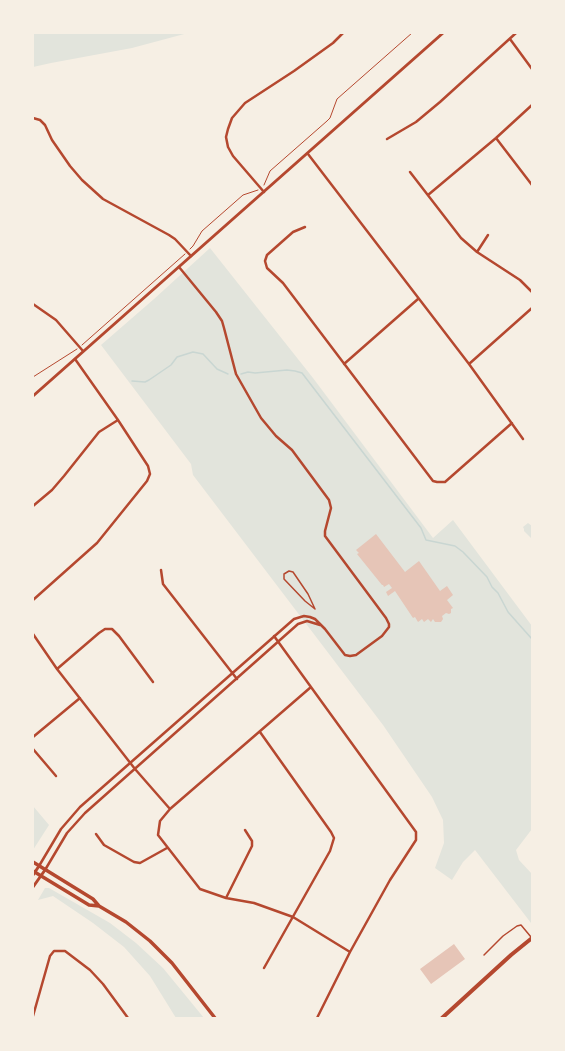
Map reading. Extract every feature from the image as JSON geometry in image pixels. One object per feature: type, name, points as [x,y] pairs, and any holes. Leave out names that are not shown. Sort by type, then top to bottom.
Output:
[{"type":"main road","points":[[33,862],[93,899],[99,906],[126,922],[162,952],[215,1018]]},
{"type":"main road","points":[[34,873],[89,905],[99,906]]},
{"type":"main road","points":[[442,1018],[511,955],[532,938]]},
{"type":"street","points":[[264,192],[233,156],[228,146],[226,137],[232,118],[245,103],[294,71],[343,33]]},
{"type":"street","points":[[33,396],[443,33]]},
{"type":"street","points":[[387,139],[422,117],[516,33]]},
{"type":"street","points":[[510,39],[532,69]]},
{"type":"street","points":[[428,195],[496,138],[532,105]]},
{"type":"street","points":[[33,118],[40,120],[70,166],[82,180],[98,194],[175,239],[191,256]]},
{"type":"street","points":[[496,138],[532,185]]},
{"type":"street","points":[[308,154],[469,364],[523,439]]},
{"type":"street","points":[[410,172],[461,238],[477,252],[520,280],[532,292]]},
{"type":"street","points":[[305,228],[293,232],[267,255],[265,260],[267,268],[283,283],[433,481],[445,482],[512,423]]},
{"type":"street","points":[[477,252],[488,235]]},
{"type":"street","points":[[34,873],[67,821],[80,807],[291,621],[300,617],[312,618],[322,626],[345,655],[352,656],[385,634],[388,629],[389,624],[386,618],[325,536],[331,508],[330,502],[292,450],[278,439],[261,418],[236,374],[222,321],[201,292],[179,266]]},
{"type":"street","points":[[344,364],[418,299]]},
{"type":"street","points":[[33,304],[56,320],[83,351]]},
{"type":"street","points":[[469,364],[532,308]]},
{"type":"street","points":[[33,600],[97,543],[147,481],[150,474],[148,466],[75,358]]},
{"type":"street","points":[[33,506],[52,490],[99,432],[118,420]]},
{"type":"street","points":[[162,570],[163,584],[237,679]]},
{"type":"street","points":[[33,887],[46,870],[65,836],[75,823],[301,623],[311,622],[322,626]]},
{"type":"street","points":[[58,668],[99,633],[105,629],[112,629],[119,636],[153,682]]},
{"type":"street","points":[[33,634],[135,769],[170,809]]},
{"type":"street","points":[[274,636],[416,832],[416,840],[390,880],[350,952],[317,1018]]},
{"type":"street","points":[[311,687],[170,809],[160,821],[158,835],[200,889],[226,898],[254,903],[293,917],[350,952]]},
{"type":"street","points":[[33,737],[80,698]]},
{"type":"street","points":[[260,732],[332,832],[334,838],[330,851],[264,968]]},
{"type":"street","points":[[33,749],[56,776]]},
{"type":"street","points":[[226,898],[252,846],[252,841],[245,830]]},
{"type":"street","points":[[96,834],[104,845],[134,862],[140,862],[167,848]]},
{"type":"street","points":[[33,1016],[50,956],[54,951],[65,951],[90,970],[103,984],[128,1018]]},
{"type":"lane","points":[[286,572],[293,572],[308,594],[315,609],[305,601],[284,579],[286,572]]},
{"type":"lane","points":[[484,955],[503,936],[517,926],[521,925],[532,938]]},
{"type":"path","points":[[264,184],[270,171],[330,118],[337,99],[412,33]]},
{"type":"path","points":[[191,248],[194,246],[202,231],[243,195],[259,189]]},
{"type":"path","points":[[83,344],[185,253]]},
{"type":"path","points":[[33,377],[77,349]]},
{"type":"shaded area","points":[[33,33],[188,33],[132,48],[33,67]]},
{"type":"shaded area","points":[[210,248],[313,378],[433,538],[453,520],[532,626],[532,829],[516,850],[519,860],[532,874],[531,923],[475,850],[463,862],[452,880],[435,868],[444,843],[443,820],[432,797],[383,725],[193,475],[191,464],[101,345]]},
{"type":"shaded area","points":[[528,523],[532,526],[532,539],[524,531],[523,527]]},
{"type":"shaded area","points":[[33,806],[49,825],[33,850]]},
{"type":"shaded area","points":[[45,888],[49,888],[110,923],[136,943],[163,968],[204,1018],[176,1018],[150,976],[124,947],[93,923],[53,896],[38,900]]},
{"type":"building","points":[[376,534],[405,572],[419,561],[440,591],[447,586],[453,595],[447,600],[453,608],[451,609],[451,613],[446,613],[442,616],[443,619],[441,622],[435,622],[433,619],[431,622],[428,619],[424,622],[422,619],[418,622],[415,617],[413,618],[395,591],[388,596],[386,592],[392,588],[389,584],[384,587],[382,585],[357,554],[359,553],[356,550]]},
{"type":"building","points":[[454,944],[465,959],[431,984],[420,969]]},
{"type":"waterway","points":[[132,381],[145,382],[171,365],[177,357],[193,352],[203,354],[217,369],[228,374]]},
{"type":"waterway","points":[[241,374],[248,372],[255,373],[287,370],[302,373],[421,528],[426,540],[455,546],[463,552],[487,577],[492,587],[498,593],[508,612],[532,639]]}]
